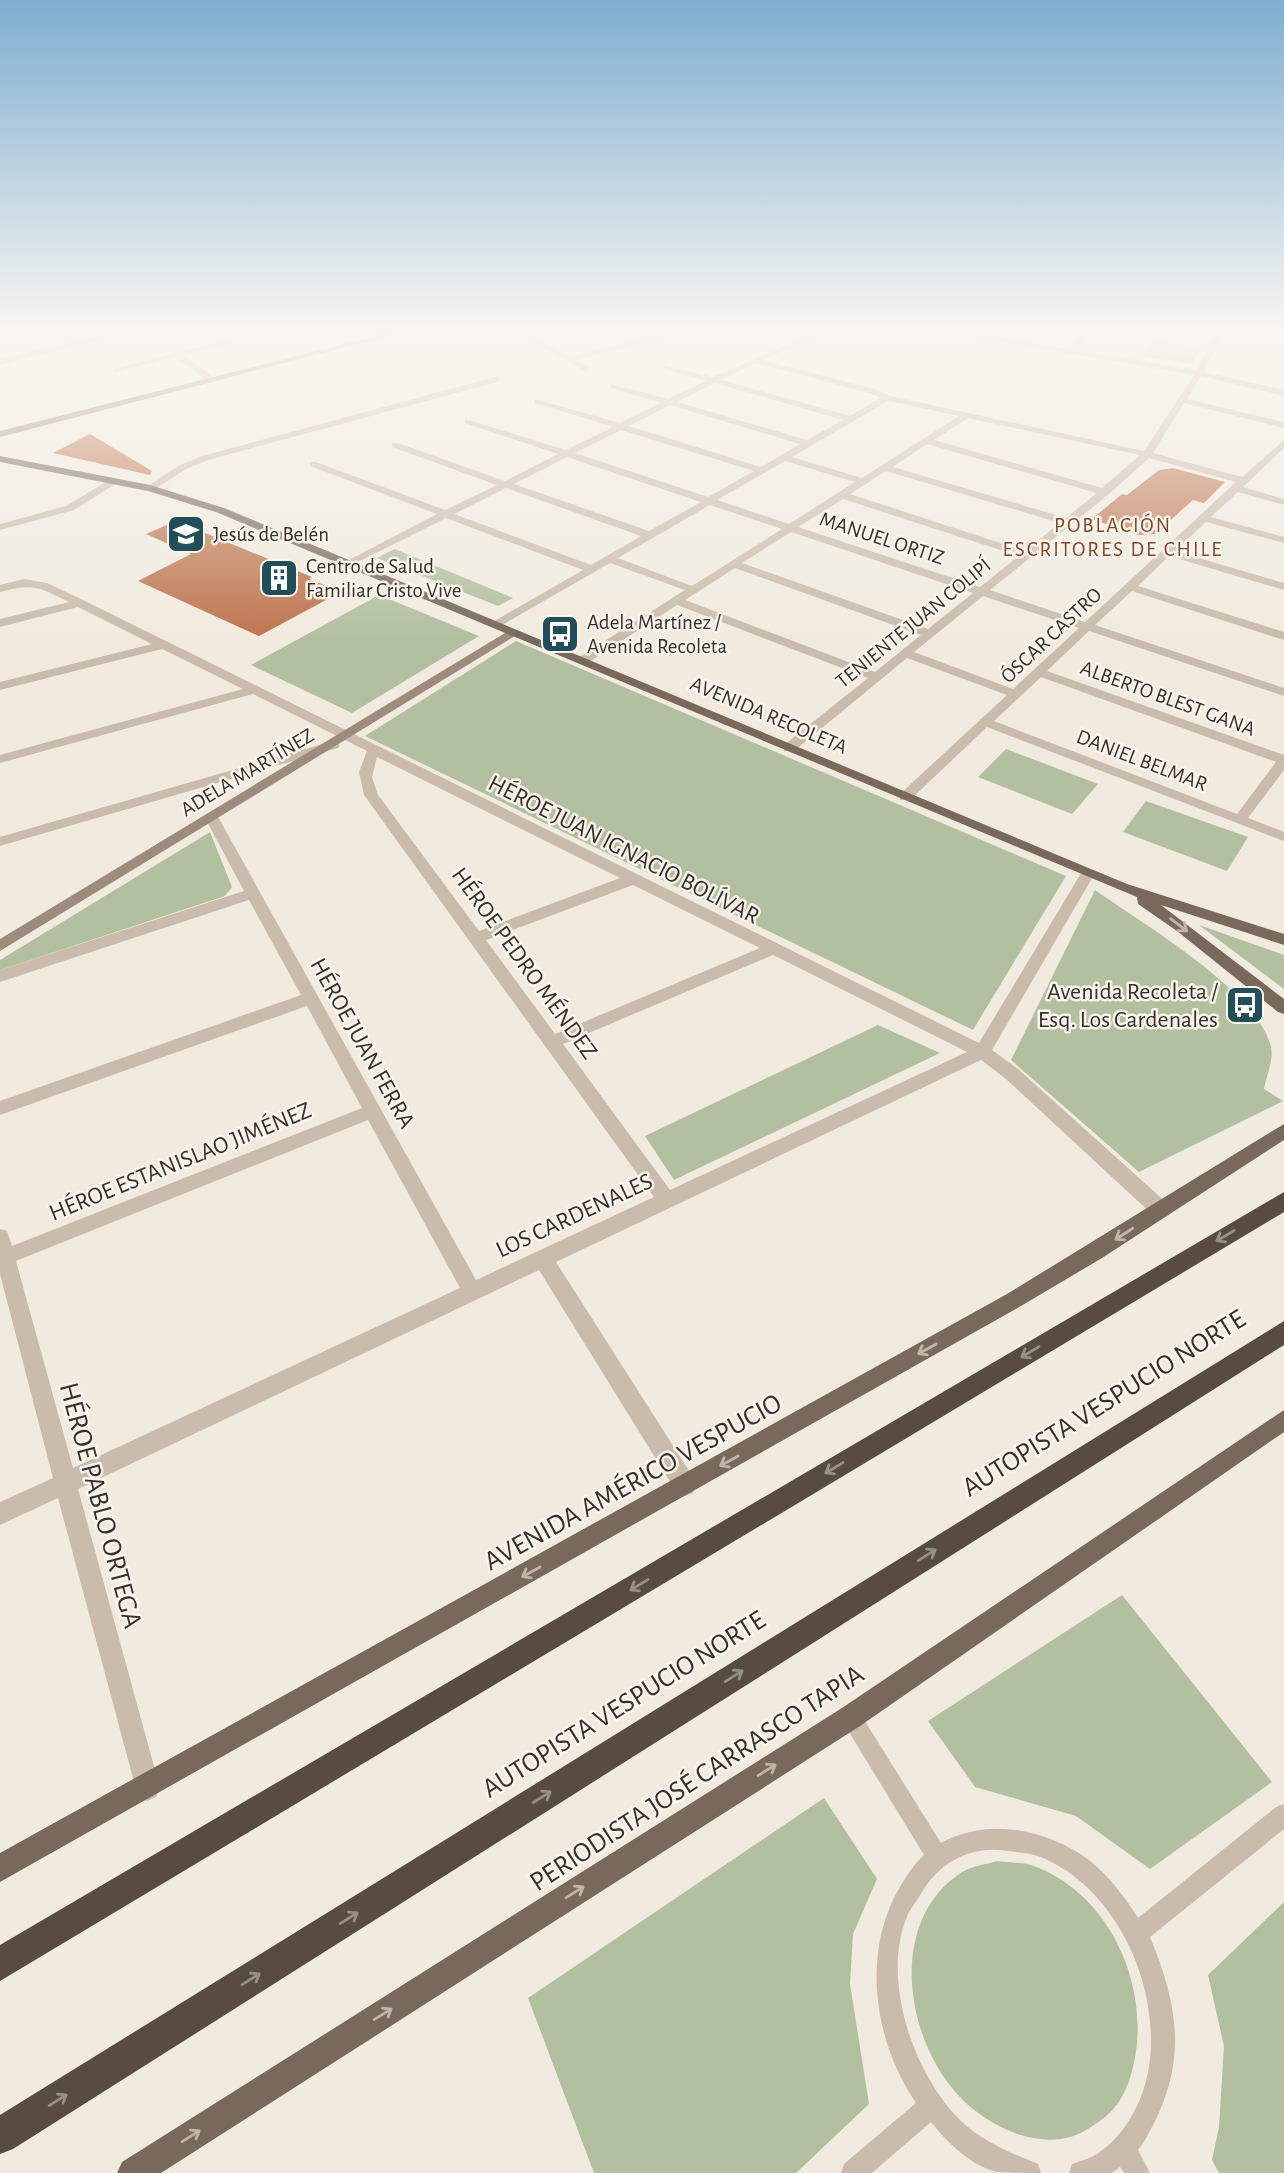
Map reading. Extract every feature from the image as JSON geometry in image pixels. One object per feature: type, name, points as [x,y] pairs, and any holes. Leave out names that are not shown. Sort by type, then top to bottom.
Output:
[{"type":"highway","points":[[0,1964],[1284,1201]]},
{"type":"highway","name":"AUTOPISTA VESPUCIO NORTE","points":[[0,2136],[1284,1332]]},
{"type":"main road","name":"AVENIDA RECOLETA","points":[[0,459],[150,488],[220,510],[1122,887],[1284,940]]},
{"type":"main road","name":"AVENIDA RECOLETA","points":[[1122,887],[1182,926],[1278,1003]]},
{"type":"main road","points":[[1278,1003],[1284,1020]]},
{"type":"main road","name":"AVENIDA AMÉRICO VESPUCIO","points":[[0,1868],[1014,1300],[1284,1131]]},
{"type":"main road","name":"PERIODISTA JOSÉ CARRASCO TAPIA","points":[[133,2173],[850,1717],[1284,1420]]},
{"type":"street","points":[[150,488],[183,467],[205,458],[285,436]]},
{"type":"street","name":"MANUEL ORTIZ","points":[[514,436],[1284,692]]},
{"type":"street","points":[[348,563],[602,436]]},
{"type":"street","points":[[651,436],[760,470]]},
{"type":"street","points":[[783,436],[806,443]]},
{"type":"street","points":[[495,625],[817,436]]},
{"type":"street","points":[[582,662],[933,436]]},
{"type":"street","points":[[1066,436],[1147,454],[1284,502]]},
{"type":"street","name":"TENIENTE JUAN COLIPÍ","points":[[789,748],[1105,492],[1147,454],[1158,436]]},
{"type":"street","points":[[926,441],[1105,492]]},
{"type":"street","name":"ÓSCAR CASTRO","points":[[905,797],[1205,517],[1270,462],[1284,443]]},
{"type":"street","points":[[395,445],[649,535]]},
{"type":"street","points":[[782,457],[863,481]]},
{"type":"street","points":[[313,464],[591,569]]},
{"type":"street","points":[[884,467],[1068,522]]},
{"type":"street","points":[[0,526],[70,508],[116,481]]},
{"type":"street","points":[[841,495],[1028,555]]},
{"type":"street","points":[[1205,517],[1284,540]]},
{"type":"street","points":[[1167,552],[1284,587]]},
{"type":"street","points":[[609,559],[694,590]]},
{"type":"street","points":[[734,564],[931,634]]},
{"type":"street","name":"HÉROE JUAN IGNACIO BOLÍVAR","points":[[0,589],[31,582],[43,585],[254,690],[340,740],[374,750],[982,1052],[1012,1074],[1161,1210]]},
{"type":"street","points":[[1130,587],[1284,636]]},
{"type":"street","points":[[676,601],[877,677]]},
{"type":"street","points":[[0,623],[81,603]]},
{"type":"street","name":"ADELA MARTÍNEZ","points":[[0,946],[514,633]]},
{"type":"street","points":[[0,686],[163,645]]},
{"type":"street","points":[[907,654],[1015,694]]},
{"type":"street","name":"ALBERTO BLEST GANA","points":[[1038,672],[1284,761]]},
{"type":"street","points":[[0,759],[254,690]]},
{"type":"street","name":"DANIEL BELMAR","points":[[985,722],[1284,837]]},
{"type":"street","points":[[0,842],[340,740]]},
{"type":"street","name":"HÉROE PEDRO MÉNDEZ","points":[[374,750],[365,769],[365,781],[372,795],[667,1200]]},
{"type":"street","points":[[1240,820],[1284,761]]},
{"type":"street","name":"HÉROE JUAN FERRA","points":[[212,818],[472,1292]]},
{"type":"street","points":[[982,1052],[1088,873]]},
{"type":"street","points":[[476,938],[633,879]]},
{"type":"street","points":[[0,976],[253,893]]},
{"type":"street","points":[[552,1042],[772,948]]},
{"type":"street","points":[[0,1108],[311,998]]},
{"type":"street","name":"LOS CARDENALES","points":[[0,1514],[982,1052]]},
{"type":"street","name":"HÉROE ESTANISLAO JIMÉNEZ","points":[[3,1247],[372,1111]]},
{"type":"street","name":"HÉROE PABLO ORTEGA","points":[[3,1247],[147,1788]]},
{"type":"street","points":[[543,1259],[685,1485]]},
{"type":"lane","points":[[850,1717],[937,1856]]},
{"type":"lane","points":[[1137,1933],[1284,1815]]},
{"type":"lane","points":[[1028,2173],[1006,2168],[965,2143],[931,2106],[901,2051],[888,1992],[890,1936],[907,1889],[937,1856],[976,1838],[1019,1837],[1063,1854],[1104,1887],[1137,1933],[1155,1978],[1164,2026],[1162,2073],[1148,2116],[1124,2150],[1090,2172],[1081,2173]]},
{"type":"lane","points":[[853,2173],[931,2106]]},
{"type":"lane","points":[[1124,2150],[1138,2173]]},
{"type":"green space","points":[[394,549],[513,598],[498,606],[377,558]]},
{"type":"green space","points":[[379,595],[479,636],[352,713],[251,665]]},
{"type":"green space","points":[[516,641],[1066,876],[973,1030],[365,736]]},
{"type":"green space","points":[[1006,749],[1098,784],[1072,814],[978,777]]},
{"type":"green space","points":[[1146,801],[1248,837],[1227,871],[1123,832]]},
{"type":"green space","points":[[210,832],[232,887],[225,896],[0,970],[0,960]]},
{"type":"green space","points":[[1095,890],[1196,960],[1245,1004],[1262,1026],[1271,1047],[1271,1062],[1264,1089],[1283,1101],[1139,1172],[1011,1060]]},
{"type":"green space","points":[[1199,925],[1284,955],[1284,989]]},
{"type":"green space","points":[[878,1025],[940,1053],[674,1180],[645,1136]]},
{"type":"green space","points":[[1122,1595],[1272,1782],[1150,1869],[1076,1816],[975,1787],[928,1721]]},
{"type":"green space","points":[[824,1798],[877,1879],[853,1934],[850,1984],[869,2104],[796,2173],[594,2173],[528,1998]]},
{"type":"green space","points":[[998,1861],[1034,1866],[1061,1880],[1085,1899],[1105,1922],[1131,1977],[1137,2007],[1137,2037],[1133,2067],[1126,2089],[1110,2113],[1084,2131],[1068,2138],[1043,2139],[1017,2134],[973,2109],[941,2073],[926,2044],[916,2013],[912,1981],[914,1949],[922,1919],[938,1893],[962,1872]]},
{"type":"green space","points":[[1284,1902],[1284,2173],[1219,2173],[1212,2160],[1219,2127],[1224,2046],[1208,1975]]},
{"type":"building","points":[[85,436],[94,436],[152,471],[150,475],[53,453]]},
{"type":"building","points":[[1173,468],[1225,482],[1204,503],[1193,500],[1155,534],[1137,535],[1092,519],[1122,494],[1127,495],[1159,470]]},
{"type":"building","name":"Centro de Salud Familiar Cristo Vive","points":[[176,521],[312,577],[309,579],[341,592],[259,636],[138,581],[191,554],[146,534]]},
{"type":"place","name":"Jesús de Belén","points":[[186,534]]},
{"type":"place","name":"Centro de Salud Familiar Cristo Vive","points":[[279,578]]},
{"type":"place","name":"Adela Martínez / Avenida Recoleta","points":[[560,634]]},
{"type":"place","name":"Avenida Recoleta / Esq. Los Cardenales","points":[[1245,1005]]},
{"type":"district","name":"POBLACIÓN ESCRITORES DE CHILE","points":[[1113,537]]}]
